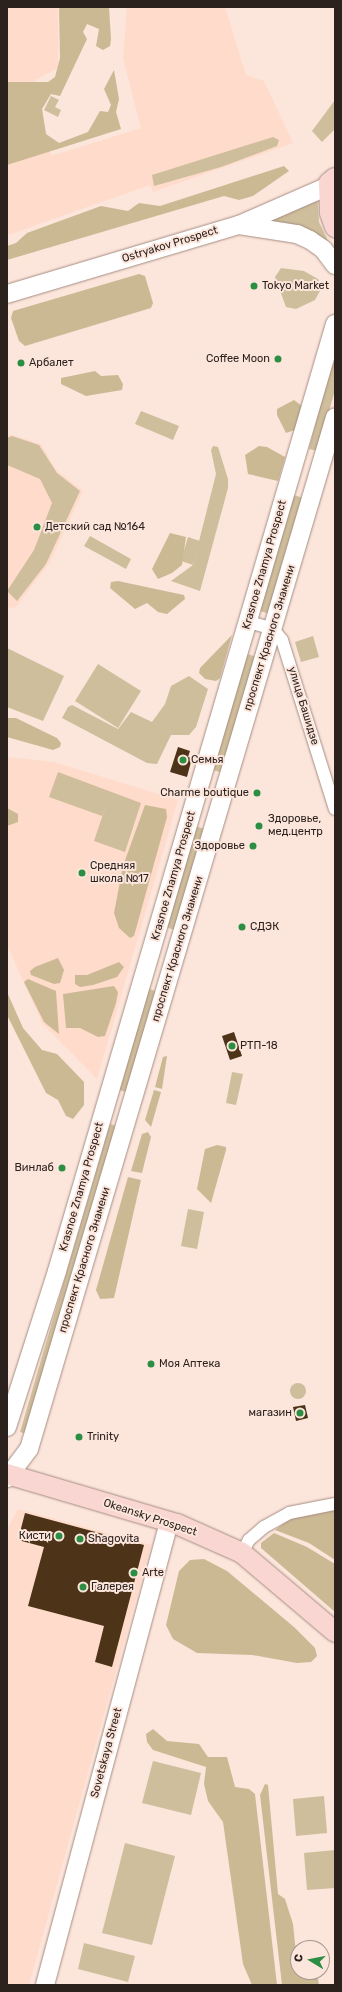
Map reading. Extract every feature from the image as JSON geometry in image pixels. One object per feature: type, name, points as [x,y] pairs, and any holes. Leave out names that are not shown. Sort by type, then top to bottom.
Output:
[{"type":"main road","name":"Ostryakov Prospect","points":[[7,294],[239,225],[333,187]]},
{"type":"main road","points":[[333,187],[330,213],[335,227]]},
{"type":"main road","points":[[239,225],[297,234],[310,240],[323,250],[335,266]]},
{"type":"main road","name":"Krasnoe Znamya Prospect","points":[[7,1426],[59,1264],[296,462],[335,324]]},
{"type":"main road","name":"проспект Красного Знамени","points":[[7,1474],[31,1444],[335,417]]},
{"type":"main road","points":[[296,462],[320,469]]},
{"type":"main road","name":"Okeansky Prospect","points":[[7,1474],[169,1522],[242,1553],[335,1632]]},
{"type":"main road","name":"Sovetskaya Street","points":[[46,1985],[169,1522]]},
{"type":"street","points":[[249,622],[273,629]]},
{"type":"street","name":"улица Башидзе","points":[[273,629],[284,645],[335,809]]},
{"type":"street","points":[[242,1553],[249,1540],[264,1527],[289,1513],[335,1504]]},
{"type":"shaded area","points":[[7,7],[58,7],[58,68],[35,80],[51,156],[141,128],[123,59],[127,7],[225,7],[246,75],[264,81],[293,143],[153,192],[150,185],[8,235]]},
{"type":"shaded area","points":[[59,7],[109,7],[111,39],[110,46],[103,50],[96,46],[99,29],[87,24],[83,32],[87,39],[60,96],[51,94],[42,109],[46,134],[59,143],[88,132],[100,111],[108,112],[111,105],[104,89],[114,70],[119,99],[116,112],[121,129],[7,165],[7,82],[48,82],[55,77],[60,58]]},
{"type":"shaded area","points":[[51,96],[59,100],[55,107],[61,110],[58,117],[44,110]]},
{"type":"shaded area","points":[[335,100],[335,129],[322,142],[312,131]]},
{"type":"shaded area","points":[[273,137],[279,140],[277,146],[221,167],[154,186],[152,175]]},
{"type":"shaded area","points":[[284,166],[289,171],[253,196],[239,200],[224,196],[7,260],[7,246],[16,243],[27,233],[101,206],[128,211],[139,203],[160,206]]},
{"type":"shaded area","points":[[317,195],[319,222],[333,251],[254,220]]},
{"type":"shaded area","points":[[281,268],[304,271],[318,279],[322,287],[315,300],[296,309],[286,307],[275,277]]},
{"type":"shaded area","points":[[139,274],[145,276],[153,303],[151,308],[25,346],[19,341],[11,318],[13,311]]},
{"type":"shaded area","points":[[335,350],[335,390],[318,451],[309,449]]},
{"type":"shaded area","points":[[95,371],[101,376],[118,375],[123,384],[122,390],[86,396],[61,384],[61,378]]},
{"type":"shaded area","points":[[294,400],[302,406],[295,430],[286,433],[277,415],[277,409]]},
{"type":"shaded area","points":[[141,411],[179,426],[173,440],[135,424]]},
{"type":"shaded area","name":"Детский сад №164","points":[[12,435],[41,444],[56,470],[83,491],[50,562],[16,607],[7,608],[7,436]]},
{"type":"shaded area","points":[[12,436],[39,445],[57,473],[80,491],[46,564],[17,601],[7,591],[34,550],[52,503],[40,479],[7,465],[7,438]]},
{"type":"shaded area","points":[[213,446],[218,447],[228,479],[228,488],[200,591],[171,581],[193,565],[216,474],[211,450]]},
{"type":"shaded area","points":[[259,446],[267,447],[285,457],[278,481],[248,474],[245,455]]},
{"type":"shaded area","points":[[293,495],[304,498],[270,614],[260,611]]},
{"type":"shaded area","points":[[170,533],[186,537],[182,565],[172,573],[158,579],[152,569]]},
{"type":"shaded area","points":[[90,536],[131,559],[126,569],[84,546]]},
{"type":"shaded area","points":[[188,537],[200,541],[193,565],[181,561]]},
{"type":"shaded area","points":[[118,581],[184,595],[185,599],[167,614],[158,612],[147,603],[135,609],[110,588],[111,582]]},
{"type":"shaded area","points":[[232,635],[220,678],[216,681],[205,679],[199,673],[200,668]]},
{"type":"shaded area","points":[[313,636],[319,657],[301,662],[295,642]]},
{"type":"shaded area","points":[[7,648],[64,676],[43,721],[7,707]]},
{"type":"shaded area","points":[[247,654],[257,657],[223,773],[213,770]]},
{"type":"shaded area","points":[[98,664],[141,691],[118,728],[75,701]]},
{"type":"shaded area","points":[[189,676],[208,689],[196,727],[189,735],[171,735],[157,764],[147,763],[62,718],[68,707],[72,705],[118,729],[131,712],[152,722],[165,704],[171,686]]},
{"type":"shaded area","points":[[7,718],[16,718],[57,738],[61,743],[60,747],[53,750],[7,737]]},
{"type":"shaded area","name":"Средняя школа №17","points":[[7,757],[54,762],[178,800],[97,1079],[42,1023],[7,945]]},
{"type":"shaded area","points":[[58,772],[141,803],[125,852],[94,841],[106,805],[102,816],[49,797]]},
{"type":"shaded area","points":[[145,805],[166,809],[167,817],[134,936],[130,938],[119,928],[114,913],[123,866]]},
{"type":"shaded area","points":[[7,808],[18,814],[18,822],[7,826]]},
{"type":"shaded area","points":[[195,826],[205,829],[175,930],[165,927]]},
{"type":"shaded area","points":[[58,958],[64,970],[60,983],[54,984],[31,975],[30,971],[35,967]]},
{"type":"shaded area","points":[[119,962],[124,967],[117,977],[93,985],[80,987],[75,984],[75,975],[87,975]]},
{"type":"shaded area","points":[[28,979],[56,991],[59,1034],[44,1022],[24,982]]},
{"type":"shaded area","points":[[114,986],[118,992],[105,1036],[98,1037],[80,1028],[66,1028],[63,994]]},
{"type":"shaded area","points":[[149,989],[159,992],[129,1093],[119,1090]]},
{"type":"shaded area","points":[[7,992],[23,1028],[42,1050],[57,1054],[84,1082],[84,1105],[73,1119],[66,1116],[58,1100],[46,1093],[7,1015]]},
{"type":"shaded area","points":[[167,1056],[162,1089],[155,1087],[163,1057]]},
{"type":"shaded area","points":[[232,1072],[243,1074],[236,1105],[226,1103]]},
{"type":"shaded area","points":[[154,1090],[161,1092],[151,1127],[145,1120]]},
{"type":"shaded area","points":[[110,1124],[120,1127],[27,1434],[20,1432]]},
{"type":"shaded area","points":[[148,1132],[151,1137],[142,1173],[131,1171],[142,1134]]},
{"type":"shaded area","points":[[217,1145],[226,1147],[226,1150],[211,1203],[197,1189],[205,1149]]},
{"type":"shaded area","points":[[128,1177],[141,1180],[114,1298],[100,1299],[96,1290]]},
{"type":"shaded area","points":[[188,1209],[204,1212],[197,1249],[181,1246]]},
{"type":"shaded area","points":[[298,1383],[305,1388],[306,1391],[301,1398],[298,1399],[291,1394],[290,1391],[295,1384]]},
{"type":"shaded area","points":[[18,1509],[151,1545],[29,1985],[7,1985],[7,1530]]},
{"type":"shaded area","points":[[335,1510],[335,1560],[309,1543],[275,1530],[290,1519]]},
{"type":"shaded area","points":[[274,1533],[307,1547],[335,1564],[335,1612],[261,1548],[261,1543]]},
{"type":"shaded area","points":[[204,1559],[227,1571],[294,1627],[315,1648],[317,1656],[311,1662],[297,1663],[252,1655],[197,1653],[173,1639],[166,1625],[179,1571],[190,1560]]},
{"type":"shaded area","points":[[153,1729],[167,1741],[199,1744],[208,1757],[227,1757],[235,1787],[249,1789],[255,1794],[277,1985],[252,1985],[243,1964],[223,1822],[208,1801],[204,1784],[206,1767],[153,1750],[147,1742],[146,1734]]},
{"type":"shaded area","points":[[153,1761],[201,1773],[191,1815],[142,1803]]},
{"type":"shaded area","points":[[265,1784],[268,1785],[278,1894],[285,1899],[293,1924],[295,1940],[290,1940],[290,1980],[318,1980],[319,1985],[282,1985],[260,1795]]},
{"type":"shaded area","points":[[324,1796],[327,1833],[296,1836],[293,1799]]},
{"type":"shaded area","points":[[125,1843],[175,1856],[152,1945],[102,1933]]},
{"type":"shaded area","points":[[335,1850],[335,1888],[307,1890],[304,1853]]},
{"type":"shaded area","points":[[84,1943],[135,1956],[128,1982],[78,1969]]},
{"type":"building","name":"Семья","points":[[178,747],[190,751],[188,757],[192,758],[187,777],[170,772]]},
{"type":"building","name":"РТП-18","points":[[234,1032],[242,1056],[230,1060],[222,1036]]},
{"type":"building","name":"магазин","points":[[305,1405],[308,1418],[296,1421],[293,1407]]},
{"type":"building","name":"Галерея","points":[[25,1513],[144,1545],[112,1667],[95,1662],[104,1626],[28,1606],[44,1547],[18,1540]]},
{"type":"place","name":"Tokyo Market","points":[[254,286]]},
{"type":"place","name":"Coffee Moon","points":[[278,359]]},
{"type":"place","name":"Арбалет","points":[[21,363]]},
{"type":"place","name":"Детский сад №164","points":[[37,527]]},
{"type":"place","name":"Семья","points":[[183,760]]},
{"type":"place","name":"Charme boutique","points":[[257,793]]},
{"type":"place","name":"Здоровье, мед.центр","points":[[259,826]]},
{"type":"place","name":"Здоровье","points":[[253,846]]},
{"type":"place","name":"Средняя школа №17","points":[[82,873]]},
{"type":"place","name":"СДЭК","points":[[242,927]]},
{"type":"place","name":"РТП-18","points":[[232,1046]]},
{"type":"place","name":"Винлаб","points":[[62,1168]]},
{"type":"place","name":"Моя Аптека","points":[[151,1364]]},
{"type":"place","name":"магазин","points":[[300,1413]]},
{"type":"place","name":"Trinity","points":[[79,1437]]},
{"type":"place","name":"Кисти","points":[[59,1536]]},
{"type":"place","name":"Shagovita","points":[[80,1539]]},
{"type":"place","name":"Arte","points":[[134,1573]]},
{"type":"place","name":"Галерея","points":[[83,1587]]}]
